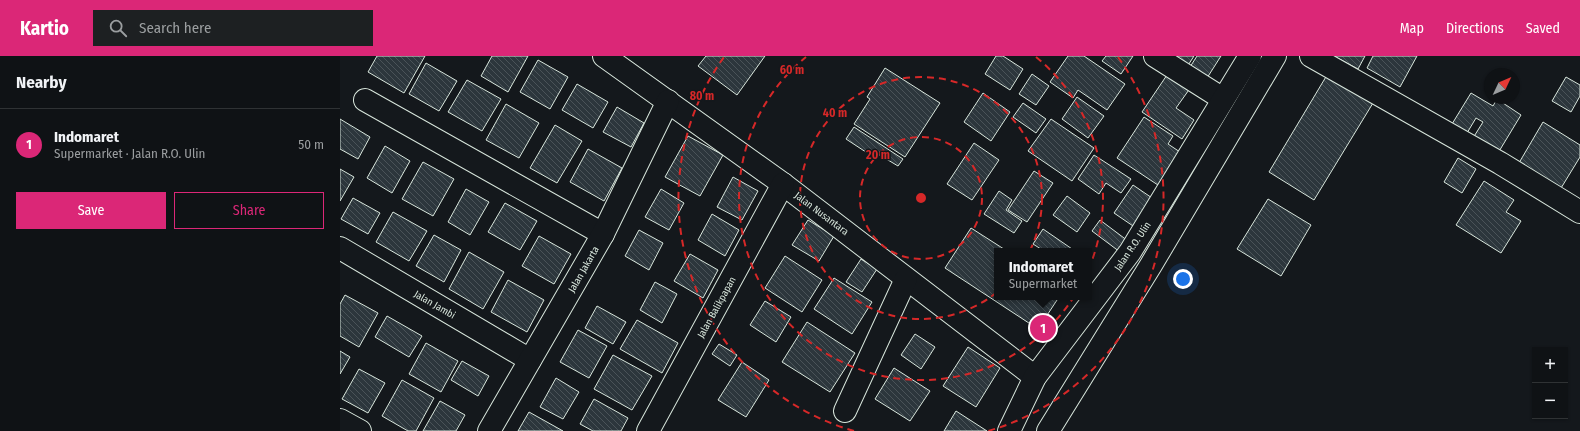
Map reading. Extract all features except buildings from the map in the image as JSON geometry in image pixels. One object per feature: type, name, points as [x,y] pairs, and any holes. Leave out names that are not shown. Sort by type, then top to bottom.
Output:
[{"type":"street","name":"Jalan Nusantara","points":[[604,56],[783,184],[1035,377]]},
{"type":"street","points":[[1155,56],[1223,99]]},
{"type":"street","points":[[1048,431],[1151,264],[1275,56]]},
{"type":"street","points":[[1311,56],[1578,206]]},
{"type":"street","name":"Jalan R.O. Ulin","points":[[1009,431],[1035,377],[1130,252],[1248,57]]},
{"type":"street","points":[[365,100],[603,234]]},
{"type":"street","name":"Jalan Jakarta","points":[[489,431],[603,234],[668,101]]},
{"type":"street","name":"Jalan Balikpapan","points":[[648,431],[783,184]]},
{"type":"street","points":[[1151,217],[1170,231]]},
{"type":"street","name":"Jalan Jambi","points":[[340,248],[530,360]]},
{"type":"street","points":[[1130,252],[1151,264]]},
{"type":"street","points":[[845,411],[906,279]]},
{"type":"street","points":[[340,420],[360,431]]},
{"type":"place","name":"Indomaret","points":[[1043,328]]}]
